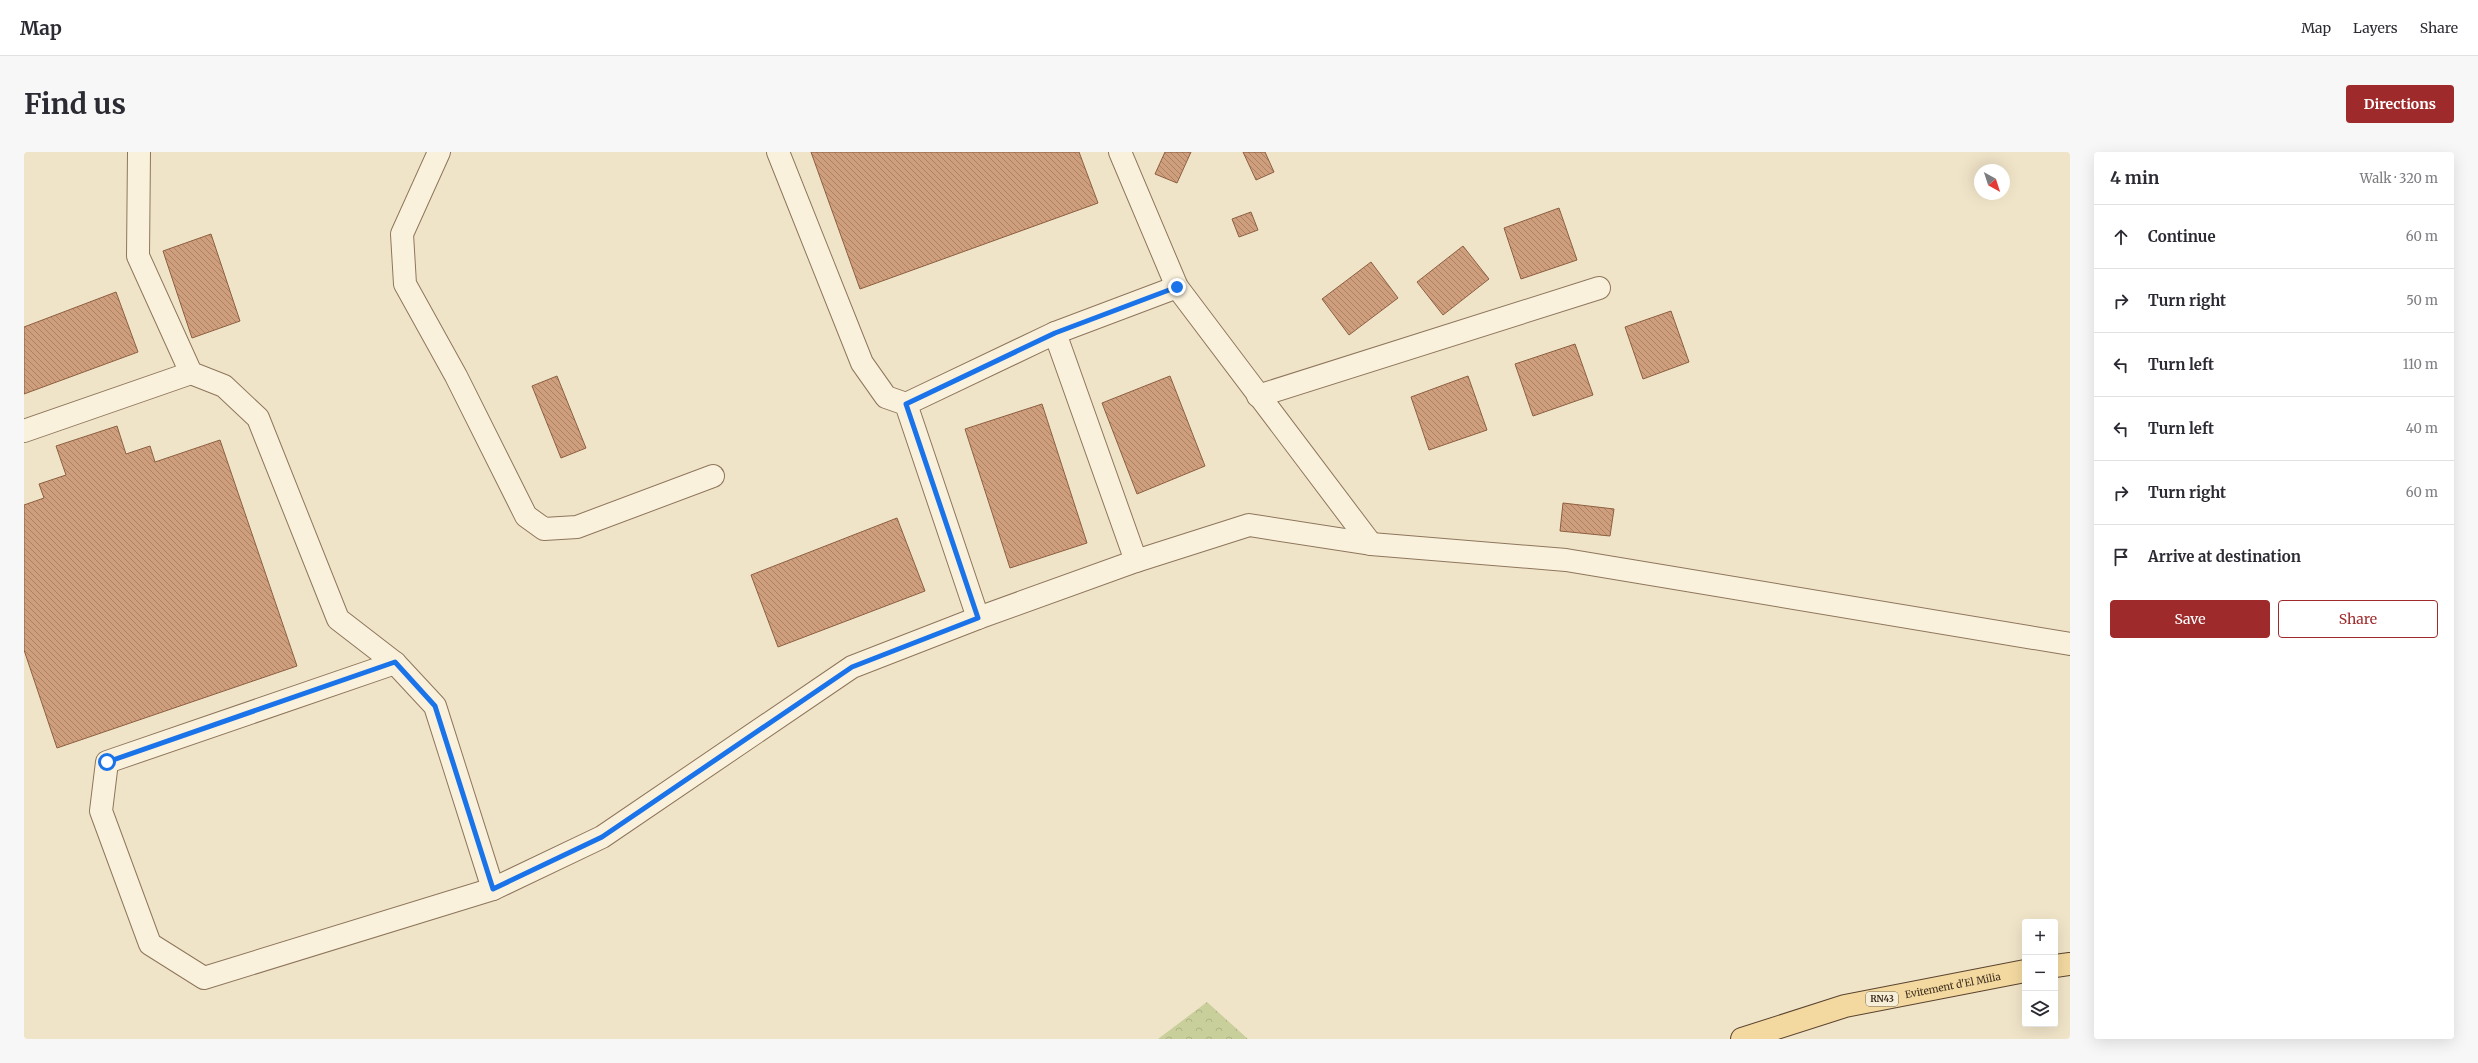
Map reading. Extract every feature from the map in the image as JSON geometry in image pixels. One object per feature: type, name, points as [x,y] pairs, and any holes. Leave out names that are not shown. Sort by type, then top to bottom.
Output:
[{"type":"main road","points":[[2058,966],[2070,964]]},
{"type":"main road","name":"Evitement d'El Milia","points":[[1742,1039],[1846,1006],[2022,972]]},
{"type":"lane","points":[[138,152],[138,256],[190,373]]},
{"type":"lane","points":[[439,152],[402,234],[405,284],[456,376],[526,516],[544,529],[577,527],[713,476]]},
{"type":"lane","points":[[778,152],[862,363],[886,397],[906,404],[1055,333],[1177,287]]},
{"type":"lane","points":[[1120,152],[1177,287],[1371,544]]},
{"type":"lane","points":[[1258,396],[1599,288]]},
{"type":"lane","points":[[1055,333],[1136,561]]},
{"type":"lane","points":[[24,431],[190,373],[224,386],[258,418],[338,619],[395,662],[435,706],[493,889]]},
{"type":"lane","points":[[906,404],[978,618]]},
{"type":"lane","points":[[395,662],[107,762],[101,811],[150,944],[204,978],[493,889],[602,837],[852,667],[978,618],[1136,561],[1249,525],[1371,544],[1566,560],[2070,644]]},
{"type":"green space","points":[[1207,1002],[1248,1039],[1158,1039]]},
{"type":"building","points":[[811,152],[1079,152],[1098,203],[860,289]]},
{"type":"building","points":[[1165,152],[1191,152],[1177,183],[1155,174]]},
{"type":"building","points":[[1243,152],[1265,152],[1274,172],[1256,180]]},
{"type":"building","points":[[1559,208],[1577,260],[1521,279],[1504,228]]},
{"type":"building","points":[[1251,212],[1258,230],[1239,237],[1232,219]]},
{"type":"building","points":[[211,234],[240,321],[192,338],[163,251]]},
{"type":"building","points":[[1463,246],[1489,279],[1443,315],[1417,282]]},
{"type":"building","points":[[1371,262],[1398,298],[1349,335],[1322,299]]},
{"type":"building","points":[[116,292],[138,352],[24,394],[24,327]]},
{"type":"building","points":[[1671,311],[1689,362],[1643,379],[1625,327]]},
{"type":"building","points":[[1575,344],[1593,395],[1533,416],[1515,364]]},
{"type":"building","points":[[557,376],[586,448],[561,458],[532,386]]},
{"type":"building","points":[[1170,376],[1205,466],[1137,494],[1102,403]]},
{"type":"building","points":[[1468,376],[1487,430],[1429,450],[1411,397]]},
{"type":"building","points":[[1042,404],[1087,543],[1010,568],[965,429]]},
{"type":"building","points":[[117,426],[126,454],[150,446],[155,462],[220,440],[297,666],[57,748],[24,650],[24,505],[44,498],[39,484],[66,475],[56,446]]},
{"type":"building","points":[[1563,503],[1614,509],[1610,536],[1560,531]]},
{"type":"building","points":[[897,518],[925,591],[778,647],[751,575]]},
{"type":"route","points":[[107,762],[395,662],[435,706],[493,889],[602,837],[852,667],[978,618],[911,423],[906,404],[1055,333],[1177,287]]}]
